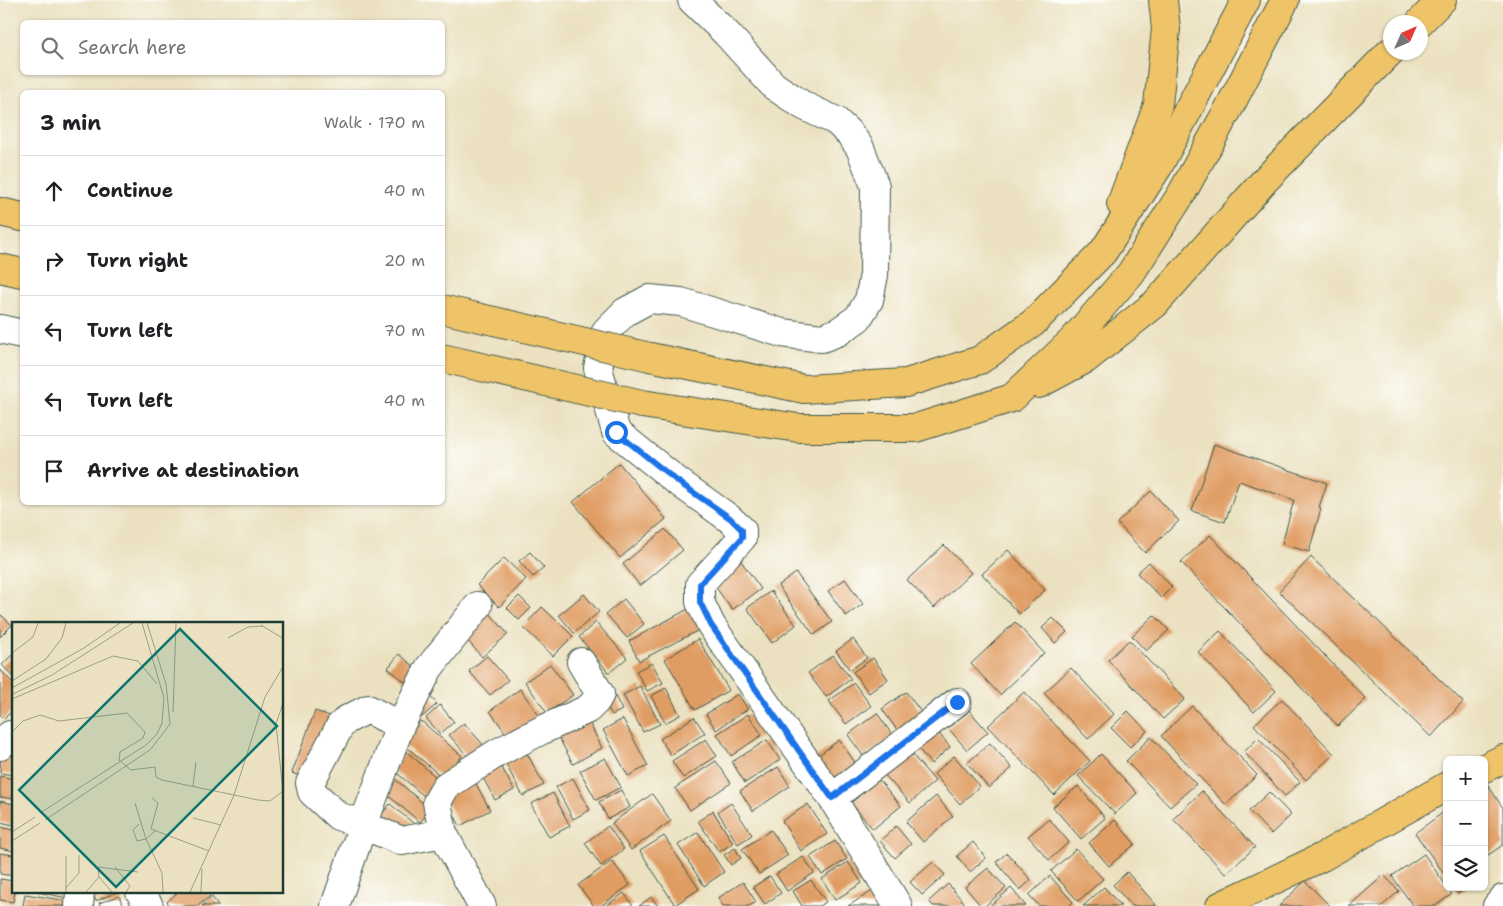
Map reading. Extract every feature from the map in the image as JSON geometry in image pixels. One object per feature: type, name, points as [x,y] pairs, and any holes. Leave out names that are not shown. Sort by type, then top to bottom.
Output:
[{"type":"highway","points":[[1103,252],[1158,105],[1166,29],[1163,0]]},
{"type":"highway","points":[[445,309],[650,357],[804,389],[906,383],[980,360],[1032,323],[1103,252],[1158,167],[1246,0]]},
{"type":"highway","points":[[1012,398],[1073,340],[1130,273],[1182,193],[1285,0]]},
{"type":"highway","points":[[1427,15],[1442,0]]},
{"type":"highway","points":[[445,359],[642,404],[798,428],[916,428],[1012,398],[1086,359],[1155,304],[1266,179],[1383,59]]},
{"type":"highway","points":[[0,212],[20,217]]},
{"type":"highway","points":[[0,268],[20,273]]},
{"type":"highway","points":[[1488,766],[1503,759]]},
{"type":"highway","points":[[1220,906],[1322,857],[1443,788]]},
{"type":"street","points":[[692,0],[774,86],[804,106],[836,121],[850,134],[860,148],[875,186],[874,275],[869,300],[858,318],[838,332],[822,338],[782,333],[681,302],[649,299],[625,312],[606,331],[598,368],[616,432],[677,481],[730,518],[742,530],[742,538],[700,584],[700,602],[711,625],[832,798],[898,906]]},
{"type":"street","points":[[0,329],[20,334]]},
{"type":"street","points":[[335,906],[400,726],[429,668],[478,606]]},
{"type":"street","points":[[482,906],[443,833],[437,802],[446,786],[497,753],[588,709],[600,694],[581,662]]},
{"type":"street","points":[[832,798],[957,702]]},
{"type":"street","points":[[400,726],[368,709],[346,720],[340,726],[310,783],[312,792],[338,816],[402,841],[443,833]]},
{"type":"street","points":[[141,894],[149,906]]},
{"type":"street","points":[[1497,906],[1503,899]]},
{"type":"building","points":[[1214,444],[1327,483],[1319,507],[1321,508],[1309,552],[1282,544],[1294,500],[1239,481],[1225,522],[1192,511]]},
{"type":"building","points":[[619,463],[666,519],[620,558],[573,502]]},
{"type":"building","points":[[1151,491],[1179,521],[1145,553],[1117,523]]},
{"type":"building","points":[[665,529],[683,550],[640,586],[623,564]]},
{"type":"building","points":[[1210,535],[1366,699],[1338,726],[1181,562]]},
{"type":"building","points":[[944,545],[971,573],[934,608],[907,580]]},
{"type":"building","points":[[1008,550],[1045,590],[1019,614],[982,574]]},
{"type":"building","points":[[530,552],[544,568],[533,577],[519,561]]},
{"type":"building","points":[[1311,557],[1463,702],[1431,737],[1279,591]]},
{"type":"building","points":[[504,558],[526,579],[499,607],[477,585]]},
{"type":"building","points":[[741,561],[761,589],[732,610],[712,582]]},
{"type":"building","points":[[1149,562],[1172,587],[1161,598],[1137,573]]},
{"type":"building","points":[[796,573],[832,622],[814,635],[778,586]]},
{"type":"building","points":[[845,579],[863,604],[846,616],[828,591]]},
{"type":"building","points":[[771,591],[796,625],[772,643],[747,608]]},
{"type":"building","points":[[584,594],[599,612],[574,633],[559,615]]},
{"type":"building","points":[[519,596],[531,608],[519,620],[507,608]]},
{"type":"building","points":[[624,599],[644,624],[627,638],[606,614]]},
{"type":"building","points":[[542,607],[573,636],[553,656],[523,627]]},
{"type":"building","points":[[485,608],[508,634],[482,657],[459,631]]},
{"type":"building","points":[[690,608],[701,629],[639,661],[629,641]]},
{"type":"building","points":[[0,614],[12,625],[0,637]]},
{"type":"building","points":[[1154,615],[1169,630],[1146,651],[1132,636]]},
{"type":"building","points":[[1053,618],[1067,632],[1055,643],[1042,628]]},
{"type":"building","points":[[596,622],[627,658],[609,673],[579,637]]},
{"type":"building","points":[[1015,622],[1044,653],[1000,695],[971,664]]},
{"type":"building","points":[[1220,631],[1276,691],[1254,712],[1198,652]]},
{"type":"building","points":[[698,639],[729,690],[695,710],[665,659]]},
{"type":"building","points":[[853,639],[867,658],[850,670],[836,651]]},
{"type":"building","points":[[1129,640],[1185,699],[1163,719],[1108,660]]},
{"type":"building","points":[[399,654],[416,668],[405,682],[388,668]]},
{"type":"building","points":[[12,655],[12,675],[2,665]]},
{"type":"building","points":[[833,655],[851,679],[826,697],[808,673]]},
{"type":"building","points":[[487,656],[508,680],[490,695],[469,671]]},
{"type":"building","points":[[873,658],[888,679],[869,693],[853,672]]},
{"type":"building","points":[[652,663],[663,683],[647,691],[636,671]]},
{"type":"building","points":[[550,664],[573,695],[547,713],[525,682]]},
{"type":"building","points":[[1071,668],[1114,714],[1088,739],[1044,693]]},
{"type":"building","points":[[0,670],[12,682],[12,711],[4,719],[0,715]]},
{"type":"building","points":[[854,683],[871,706],[846,724],[829,701]]},
{"type":"building","points":[[640,686],[660,724],[643,732],[623,695]]},
{"type":"building","points":[[666,688],[680,715],[665,723],[651,696]]},
{"type":"building","points":[[520,689],[540,717],[510,739],[490,711]]},
{"type":"building","points":[[906,692],[924,716],[900,734],[882,709]]},
{"type":"building","points":[[1024,692],[1090,761],[1054,795],[988,726]]},
{"type":"building","points":[[427,693],[437,704],[422,717],[413,706]]},
{"type":"building","points":[[738,694],[748,709],[716,730],[706,714]]},
{"type":"building","points":[[615,696],[622,710],[612,715],[604,701]]},
{"type":"building","points":[[1282,699],[1334,754],[1306,780],[1254,725]]},
{"type":"building","points":[[440,705],[454,722],[440,734],[426,718]]},
{"type":"building","points":[[1192,706],[1257,775],[1226,805],[1161,736]]},
{"type":"building","points":[[969,710],[988,732],[967,750],[948,728]]},
{"type":"building","points":[[315,711],[330,716],[307,779],[292,773]]},
{"type":"building","points":[[1128,711],[1147,731],[1130,747],[1111,728]]},
{"type":"building","points":[[877,713],[893,736],[864,757],[848,735]]},
{"type":"building","points":[[748,714],[762,735],[731,756],[717,734]]},
{"type":"building","points":[[694,717],[705,733],[671,755],[660,739]]},
{"type":"building","points":[[623,719],[648,766],[628,776],[603,730]]},
{"type":"building","points":[[588,720],[602,748],[573,764],[558,736]]},
{"type":"building","points":[[421,721],[462,756],[443,778],[402,743]]},
{"type":"building","points":[[464,723],[486,748],[472,761],[449,735]]},
{"type":"building","points":[[937,731],[950,747],[931,764],[918,748]]},
{"type":"building","points":[[1151,737],[1196,784],[1170,807],[1126,761]]},
{"type":"building","points":[[1258,738],[1300,782],[1285,796],[1244,752]]},
{"type":"building","points":[[706,739],[717,756],[683,778],[672,761]]},
{"type":"building","points":[[767,740],[780,760],[745,783],[732,762]]},
{"type":"building","points":[[839,740],[857,765],[833,783],[815,758]]},
{"type":"building","points":[[990,743],[1012,768],[989,788],[967,763]]},
{"type":"building","points":[[524,748],[544,785],[523,796],[503,759]]},
{"type":"building","points":[[909,751],[935,781],[910,803],[883,773]]},
{"type":"building","points":[[407,752],[444,784],[430,801],[392,769]]},
{"type":"building","points":[[1,753],[12,756],[12,775],[0,773]]},
{"type":"building","points":[[1101,754],[1137,793],[1115,814],[1078,776]]},
{"type":"building","points":[[954,756],[980,786],[960,804],[934,774]]},
{"type":"building","points":[[605,758],[621,787],[596,800],[580,771]]},
{"type":"building","points":[[716,761],[731,783],[690,810],[675,788]]},
{"type":"building","points":[[500,764],[514,790],[495,800],[481,774]]},
{"type":"building","points":[[778,767],[790,786],[753,811],[740,791]]},
{"type":"building","points":[[0,776],[12,779],[12,799],[0,797]]},
{"type":"building","points":[[573,778],[590,810],[573,819],[556,787]]},
{"type":"building","points":[[395,779],[431,810],[420,822],[384,792]]},
{"type":"building","points":[[878,779],[901,806],[873,829],[851,803]]},
{"type":"building","points":[[474,780],[490,810],[460,826],[444,796]]},
{"type":"building","points":[[1488,785],[1503,808],[1503,845],[1488,855]]},
{"type":"building","points":[[1078,786],[1105,818],[1081,839],[1053,807]]},
{"type":"building","points":[[621,790],[630,807],[608,819],[599,802]]},
{"type":"building","points":[[1202,791],[1255,847],[1226,874],[1173,819]]},
{"type":"building","points":[[1269,792],[1291,815],[1271,834],[1249,811]]},
{"type":"building","points":[[553,793],[570,826],[549,837],[531,804]]},
{"type":"building","points":[[652,794],[671,821],[631,850],[612,823]]},
{"type":"building","points":[[936,796],[953,816],[923,842],[906,822]]},
{"type":"building","points":[[0,801],[12,804],[12,825],[0,822]]},
{"type":"building","points":[[731,803],[752,835],[738,844],[718,812]]},
{"type":"building","points":[[390,804],[413,823],[400,839],[377,820]]},
{"type":"building","points":[[808,804],[827,834],[801,851],[782,821]]},
{"type":"building","points":[[713,811],[733,843],[719,852],[698,821]]},
{"type":"building","points":[[1443,812],[1443,872],[1415,833]]},
{"type":"building","points":[[1049,819],[1069,842],[1049,860],[1028,836]]},
{"type":"building","points":[[1115,820],[1135,844],[1109,866],[1089,843]]},
{"type":"building","points":[[608,826],[624,849],[601,866],[585,843]]},
{"type":"building","points":[[896,826],[911,844],[895,858],[880,841]]},
{"type":"building","points":[[0,827],[12,830],[12,851],[0,848]]},
{"type":"building","points":[[771,830],[788,855],[759,874],[742,849]]},
{"type":"building","points":[[698,832],[724,872],[704,886],[678,845]]},
{"type":"building","points":[[664,836],[699,889],[675,905],[640,851]]},
{"type":"building","points":[[835,841],[847,859],[822,875],[810,857]]},
{"type":"building","points":[[973,842],[986,858],[970,872],[957,856]]},
{"type":"building","points":[[735,848],[741,858],[731,865],[724,855]]},
{"type":"building","points":[[1076,849],[1103,879],[1078,901],[1051,871]]},
{"type":"building","points":[[0,853],[12,855],[12,876],[0,874]]},
{"type":"building","points":[[1007,853],[1031,880],[1020,890],[996,862]]},
{"type":"building","points":[[1424,854],[1443,881],[1443,891],[1450,891],[1452,894],[1435,906],[1413,906],[1392,876]]},
{"type":"building","points":[[803,857],[814,873],[787,891],[776,874]]},
{"type":"building","points":[[612,861],[630,885],[601,906],[594,906],[578,885]]},
{"type":"building","points":[[848,862],[862,883],[835,900],[822,879]]},
{"type":"building","points":[[933,862],[945,875],[922,895],[910,882]]},
{"type":"building","points":[[988,868],[1006,888],[985,906],[981,906],[965,887]]},
{"type":"building","points":[[1127,872],[1156,905],[1132,906],[1113,885]]},
{"type":"building","points":[[1384,875],[1399,891],[1382,906],[1349,906]]},
{"type":"building","points":[[770,876],[781,893],[765,904],[753,887]]},
{"type":"building","points":[[1050,876],[1073,902],[1069,906],[1039,906],[1029,895]]},
{"type":"building","points":[[0,879],[12,881],[12,894],[15,894],[13,902],[0,900]]},
{"type":"building","points":[[811,880],[826,902],[819,906],[802,906],[793,891]]},
{"type":"building","points":[[1305,881],[1330,906],[1279,906]]},
{"type":"building","points":[[743,882],[756,902],[749,906],[723,906],[718,898]]},
{"type":"building","points":[[948,884],[967,906],[933,906],[929,901]]},
{"type":"building","points":[[1104,887],[1121,906],[1083,906]]},
{"type":"building","points":[[1011,888],[1026,906],[990,906]]},
{"type":"building","points":[[874,890],[884,906],[848,906]]},
{"type":"building","points":[[624,893],[633,906],[606,906]]},
{"type":"building","points":[[25,894],[68,901],[67,906],[23,906]]},
{"type":"building","points":[[48,894],[68,894],[67,898]]},
{"type":"building","points":[[93,894],[112,894],[96,901]]},
{"type":"building","points":[[176,894],[208,894],[210,896],[198,906],[170,906],[167,902]]},
{"type":"building","points":[[119,896],[123,906],[100,906],[99,903]]},
{"type":"building","points":[[212,897],[219,906],[202,906]]},
{"type":"building","points":[[651,897],[658,906],[639,906]]},
{"type":"route","points":[[616,432],[677,481],[730,518],[742,530],[742,538],[700,584],[700,602],[711,625],[832,798],[957,702]]}]
